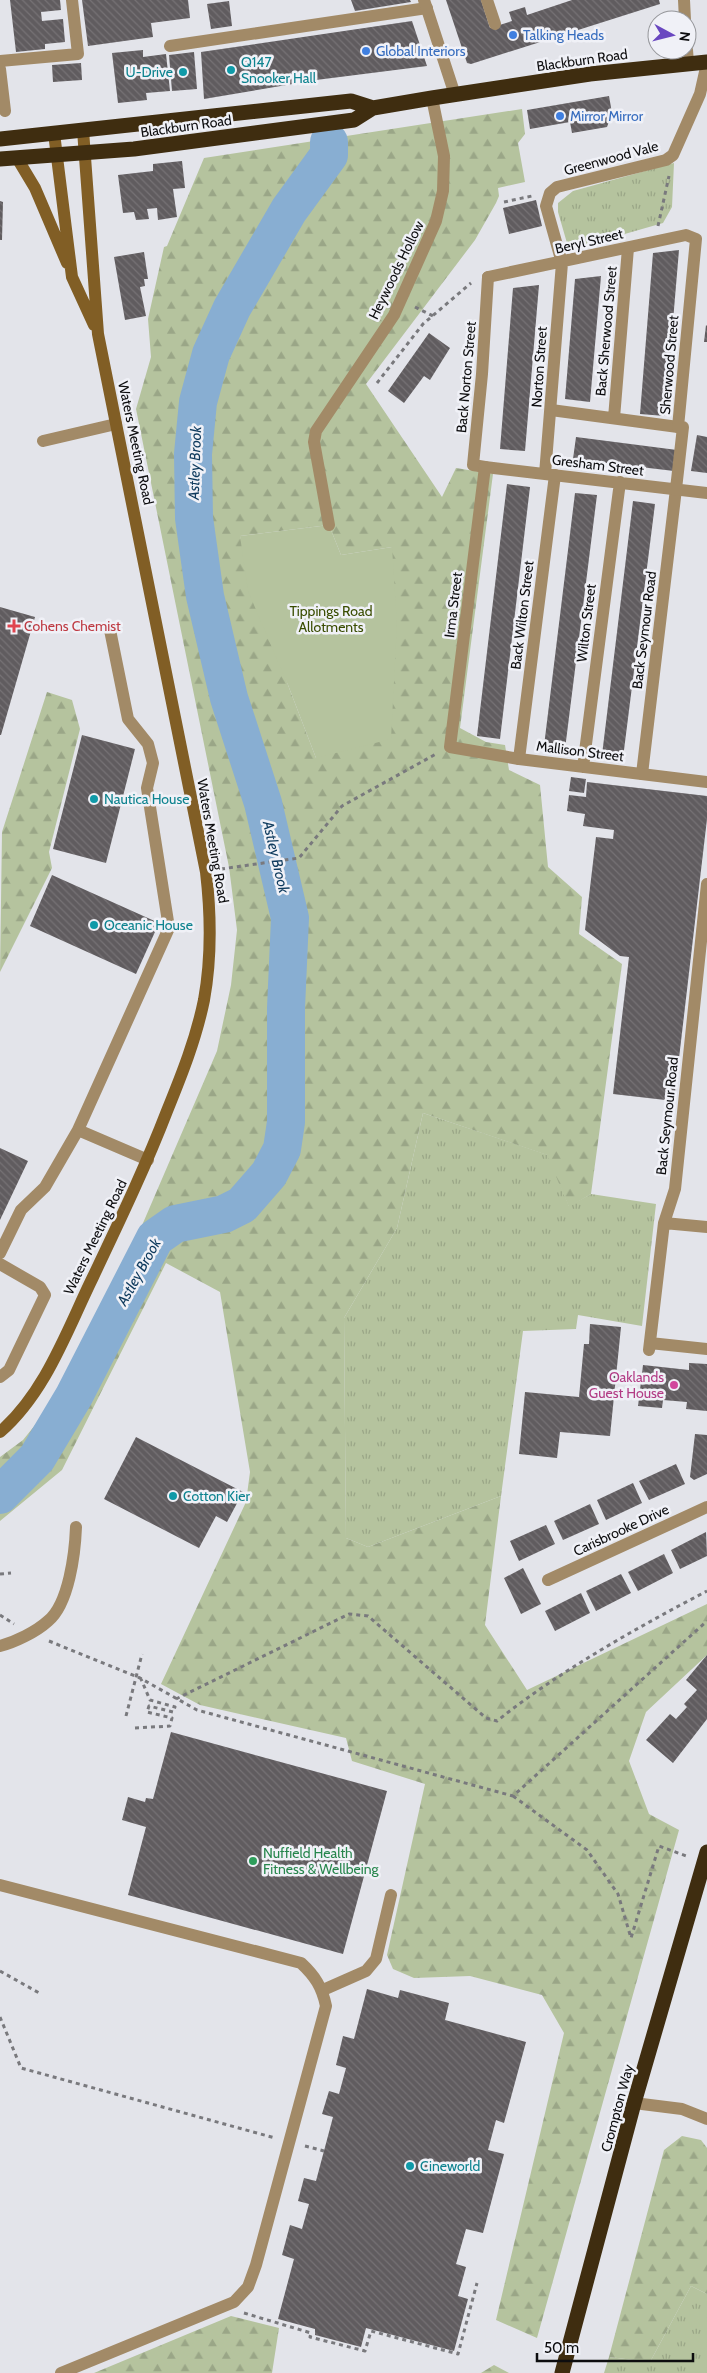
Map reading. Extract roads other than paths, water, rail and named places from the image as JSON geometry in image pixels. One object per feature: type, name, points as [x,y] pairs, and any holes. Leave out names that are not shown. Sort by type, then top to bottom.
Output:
[{"type":"highway","name":"Blackburn Road","points":[[0,159],[85,153],[354,120],[373,108],[670,60]]},
{"type":"highway","name":"Blackburn Road","points":[[0,139],[351,101],[373,108]]},
{"type":"highway","name":"Crompton Way","points":[[562,2373],[634,2103],[706,1857]]},
{"type":"street","points":[[0,61],[78,54],[72,0]]},
{"type":"street","points":[[487,0],[495,24]]},
{"type":"street","points":[[170,46],[425,4],[455,95]]},
{"type":"street","name":"Greenwood Vale","points":[[562,262],[546,206],[550,194],[557,187],[666,160],[673,156],[700,94],[707,63]]},
{"type":"street","points":[[0,69],[6,111]]},
{"type":"street","name":"Heywoods Hollow","points":[[329,525],[314,442],[316,431],[394,315],[436,221],[443,191],[444,156],[432,98]]},
{"type":"street","name":"Waters Meeting Road","points":[[0,1432],[29,1402],[49,1368],[148,1160],[188,1060],[197,1030],[208,970],[211,916],[206,872],[98,334],[83,130]]},
{"type":"street","name":"Waters Meeting Road","points":[[54,133],[72,277],[98,334]]},
{"type":"street","points":[[16,158],[35,188],[72,277]]},
{"type":"street","name":"Beryl Street","points":[[488,277],[686,235],[696,239]]},
{"type":"street","name":"Sherwood Street","points":[[676,489],[682,428],[678,427],[696,239]]},
{"type":"street","name":"Back Sherwood Street","points":[[614,418],[628,248]]},
{"type":"street","name":"Norton Street","points":[[550,475],[551,410],[562,262]]},
{"type":"street","name":"Back Norton Street","points":[[485,468],[472,466],[482,374],[488,277]]},
{"type":"street","points":[[551,410],[678,427]]},
{"type":"street","points":[[43,441],[116,424]]},
{"type":"street","name":"Gresham Street","points":[[485,468],[707,493]]},
{"type":"street","name":"Irma Street","points":[[450,746],[485,468]]},
{"type":"street","name":"Back Wilton Street","points":[[519,759],[550,475]]},
{"type":"street","name":"Wilton Street","points":[[583,767],[620,482]]},
{"type":"street","name":"Back Seymour Road","points":[[642,774],[676,489]]},
{"type":"street","points":[[0,1253],[22,1210],[45,1187],[78,1130],[169,928],[147,788],[153,763],[148,744],[128,719],[110,630]]},
{"type":"street","name":"Mallison Street","points":[[450,746],[519,759],[707,782]]},
{"type":"street","name":"Back Seymour Road","points":[[707,884],[675,1189],[664,1223],[650,1347],[707,1349]]},
{"type":"street","points":[[78,1130],[148,1160]]},
{"type":"street","points":[[664,1223],[707,1227]]},
{"type":"street","points":[[0,1264],[40,1287],[45,1295],[25,1332],[9,1370],[0,1377]]},
{"type":"street","name":"Carisbrooke Drive","points":[[548,1580],[707,1507]]},
{"type":"street","points":[[0,1646],[49,1621],[66,1593],[75,1552],[76,1527]]},
{"type":"street","points":[[0,1885],[301,1963],[314,1975],[323,1990],[326,2006],[256,2265],[248,2287],[234,2302],[61,2373]]},
{"type":"street","points":[[323,1990],[366,1971],[376,1960],[391,1895]]},
{"type":"street","points":[[634,2103],[682,2109],[707,2119]]},
{"type":"waterway","name":"Astley Brook","points":[[0,1495],[37,1458],[74,1396],[155,1238],[175,1224],[224,1214],[242,1205],[269,1174],[282,1149],[286,1122],[286,1008],[290,918],[263,803],[229,698],[205,596],[194,518],[193,454],[198,402],[211,354],[232,308],[289,210],[329,155],[329,142]]},
{"type":"place","name":"Talking Heads","points":[[513,35]]},
{"type":"place","name":"Global Interiors","points":[[366,51]]},
{"type":"place","name":"Q147 Snooker Hall","points":[[231,70]]},
{"type":"place","name":"U-Drive","points":[[183,72]]},
{"type":"place","name":"Mirror Mirror","points":[[560,116]]},
{"type":"place","name":"Cohens Chemist","points":[[14,626]]},
{"type":"place","name":"Nautica House","points":[[94,799]]},
{"type":"place","name":"Oceanic House","points":[[94,925]]},
{"type":"place","name":"Oaklands Guest House","points":[[674,1385]]},
{"type":"place","name":"Cotton Kier","points":[[173,1496]]},
{"type":"place","name":"Nuffield Health Fitness & Wellbeing","points":[[253,1861]]},
{"type":"place","name":"Cineworld","points":[[410,2166]]},
{"type":"park label","name":"Tippings Road Allotments","points":[[331,620]]}]
